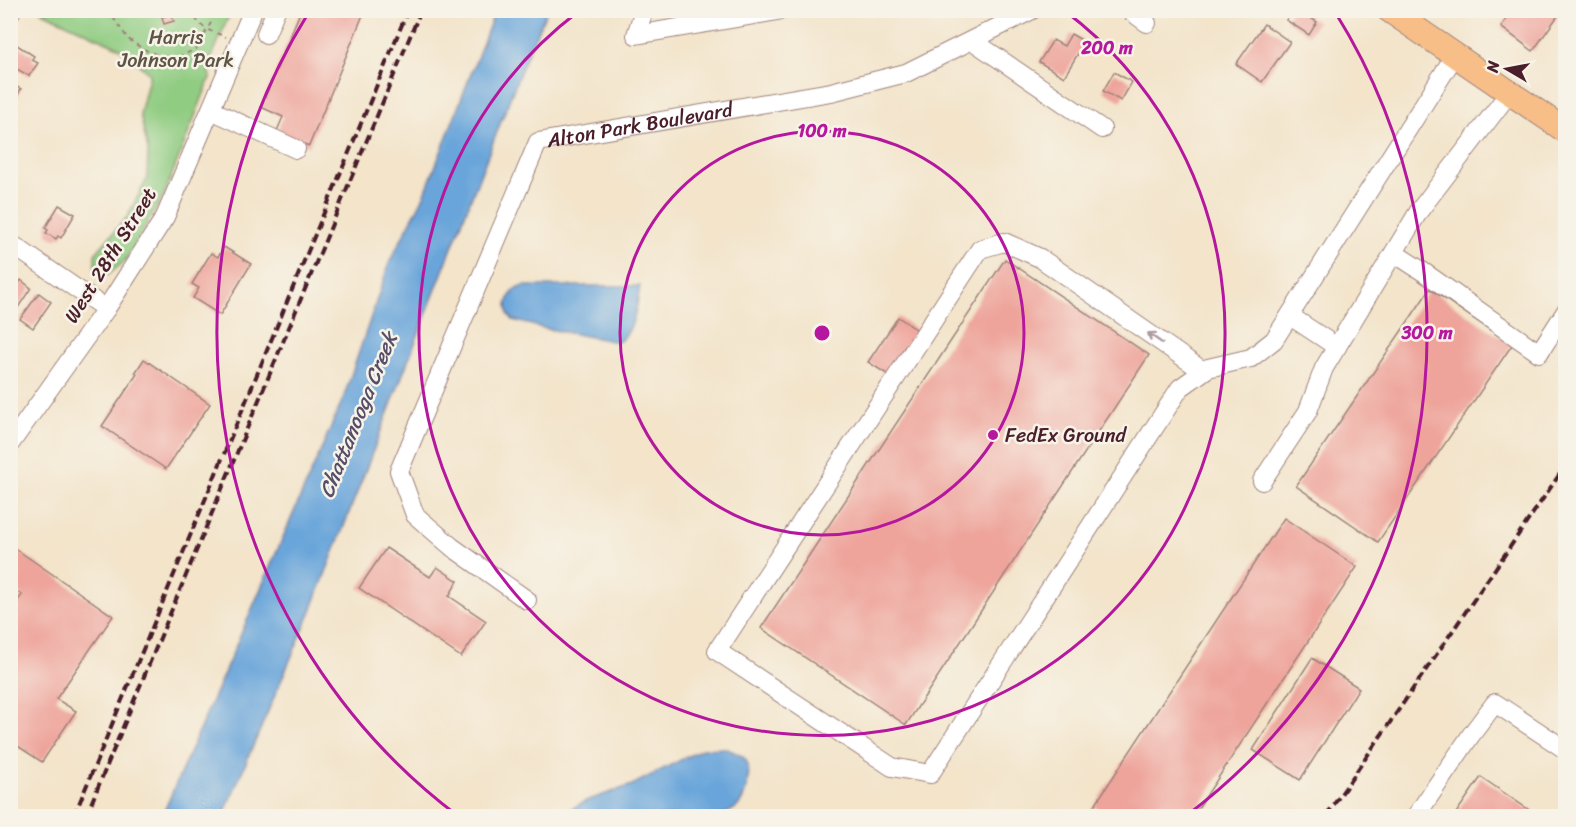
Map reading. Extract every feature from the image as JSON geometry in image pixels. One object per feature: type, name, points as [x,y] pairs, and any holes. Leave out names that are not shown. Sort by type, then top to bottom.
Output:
[{"type":"main road","points":[[1389,10],[1565,131]]},
{"type":"street","name":"West 28th Street","points":[[10,444],[106,309],[165,217],[253,10]]},
{"type":"street","points":[[266,34],[276,10]]},
{"type":"street","points":[[644,10],[636,35],[773,11]]},
{"type":"street","name":"Alton Park Boulevard","points":[[527,600],[452,547],[415,515],[399,471],[538,142],[831,92],[906,73],[1032,10]]},
{"type":"street","points":[[1129,10],[1147,23]]},
{"type":"street","points":[[973,40],[1102,129]]},
{"type":"street","points":[[1203,371],[1040,258],[1004,242],[980,249],[717,651],[892,767],[930,774],[1180,388],[1208,368],[1251,358],[1274,340],[1455,56]]},
{"type":"street","points":[[1262,480],[1308,411],[1324,368],[1419,211],[1509,93]]},
{"type":"street","points":[[211,110],[296,149]]},
{"type":"street","points":[[10,243],[106,309]]},
{"type":"street","points":[[1394,253],[1539,353],[1566,310]]},
{"type":"street","points":[[1290,316],[1337,347]]},
{"type":"street","points":[[1416,816],[1495,703],[1566,750]]},
{"type":"path","points":[[108,10],[128,39],[160,57],[181,56],[196,49],[212,21],[213,10]]},
{"type":"path","points":[[190,10],[196,21],[207,31],[239,44]]},
{"type":"green space","name":"Harris Johnson Park","points":[[40,11],[231,11],[208,66],[210,78],[164,195],[125,261],[108,275],[95,270],[95,254],[127,217],[147,179],[148,150],[140,114],[150,74],[118,47]]},
{"type":"water","name":"Chattanooga Creek","points":[[495,11],[547,11],[528,52],[309,616],[223,816],[162,816],[343,399],[390,261],[424,196]]},
{"type":"water","points":[[524,286],[640,286],[632,325],[618,342],[513,320],[508,314],[507,304],[516,289]]},
{"type":"water","points":[[725,748],[743,757],[748,769],[748,782],[742,801],[726,813],[718,816],[558,816],[586,801],[632,785],[702,749]]},
{"type":"building","points":[[301,10],[365,10],[309,146],[276,133],[283,117],[261,107]]},
{"type":"building","points":[[1292,10],[1312,12],[1309,17],[1317,22],[1309,35],[1286,20]]},
{"type":"building","points":[[1512,10],[1562,10],[1533,51],[1501,27]]},
{"type":"building","points":[[171,14],[174,21],[164,24],[162,17]]},
{"type":"building","points":[[1264,24],[1290,42],[1262,82],[1236,64]]},
{"type":"building","points":[[1071,34],[1085,42],[1064,77],[1039,62],[1053,40],[1064,46]]},
{"type":"building","points":[[17,45],[34,56],[32,60],[38,63],[29,76],[10,65],[10,55]]},
{"type":"building","points":[[1114,72],[1132,82],[1121,101],[1103,91]]},
{"type":"building","points":[[10,83],[21,89],[16,98],[10,95]]},
{"type":"building","points":[[59,205],[75,214],[61,238],[58,236],[56,239],[46,233],[48,230],[45,228]]},
{"type":"building","points":[[224,247],[251,264],[220,315],[193,298],[199,288],[192,284],[211,253],[218,257]]},
{"type":"building","name":"FedEx Ground","points":[[1005,259],[1149,355],[906,725],[761,628]]},
{"type":"building","points":[[21,280],[31,288],[13,315],[10,313],[10,295]]},
{"type":"building","points":[[1430,289],[1512,345],[1378,542],[1296,486]]},
{"type":"building","points":[[39,293],[51,302],[33,328],[20,319]]},
{"type":"building","points":[[898,317],[917,330],[902,351],[905,354],[890,376],[868,362]]},
{"type":"building","points":[[144,359],[210,404],[166,469],[102,426],[137,374],[135,373]]},
{"type":"building","points":[[1284,518],[1357,567],[1193,816],[1109,816],[1094,806]]},
{"type":"building","points":[[10,545],[113,616],[56,699],[76,711],[42,762],[10,741],[10,611],[22,595],[10,587]]},
{"type":"building","points":[[386,548],[430,577],[437,567],[458,581],[449,596],[486,621],[461,657],[359,588]]},
{"type":"building","points":[[1312,658],[1359,688],[1300,780],[1253,750]]},
{"type":"building","points":[[1481,777],[1538,816],[1454,816]]},
{"type":"railway","points":[[74,816],[408,10]]},
{"type":"railway","points":[[86,816],[421,10]]},
{"type":"railway","points":[[1326,816],[1566,465]]},
{"type":"place","name":"FedEx Ground","points":[[993,435]]}]
